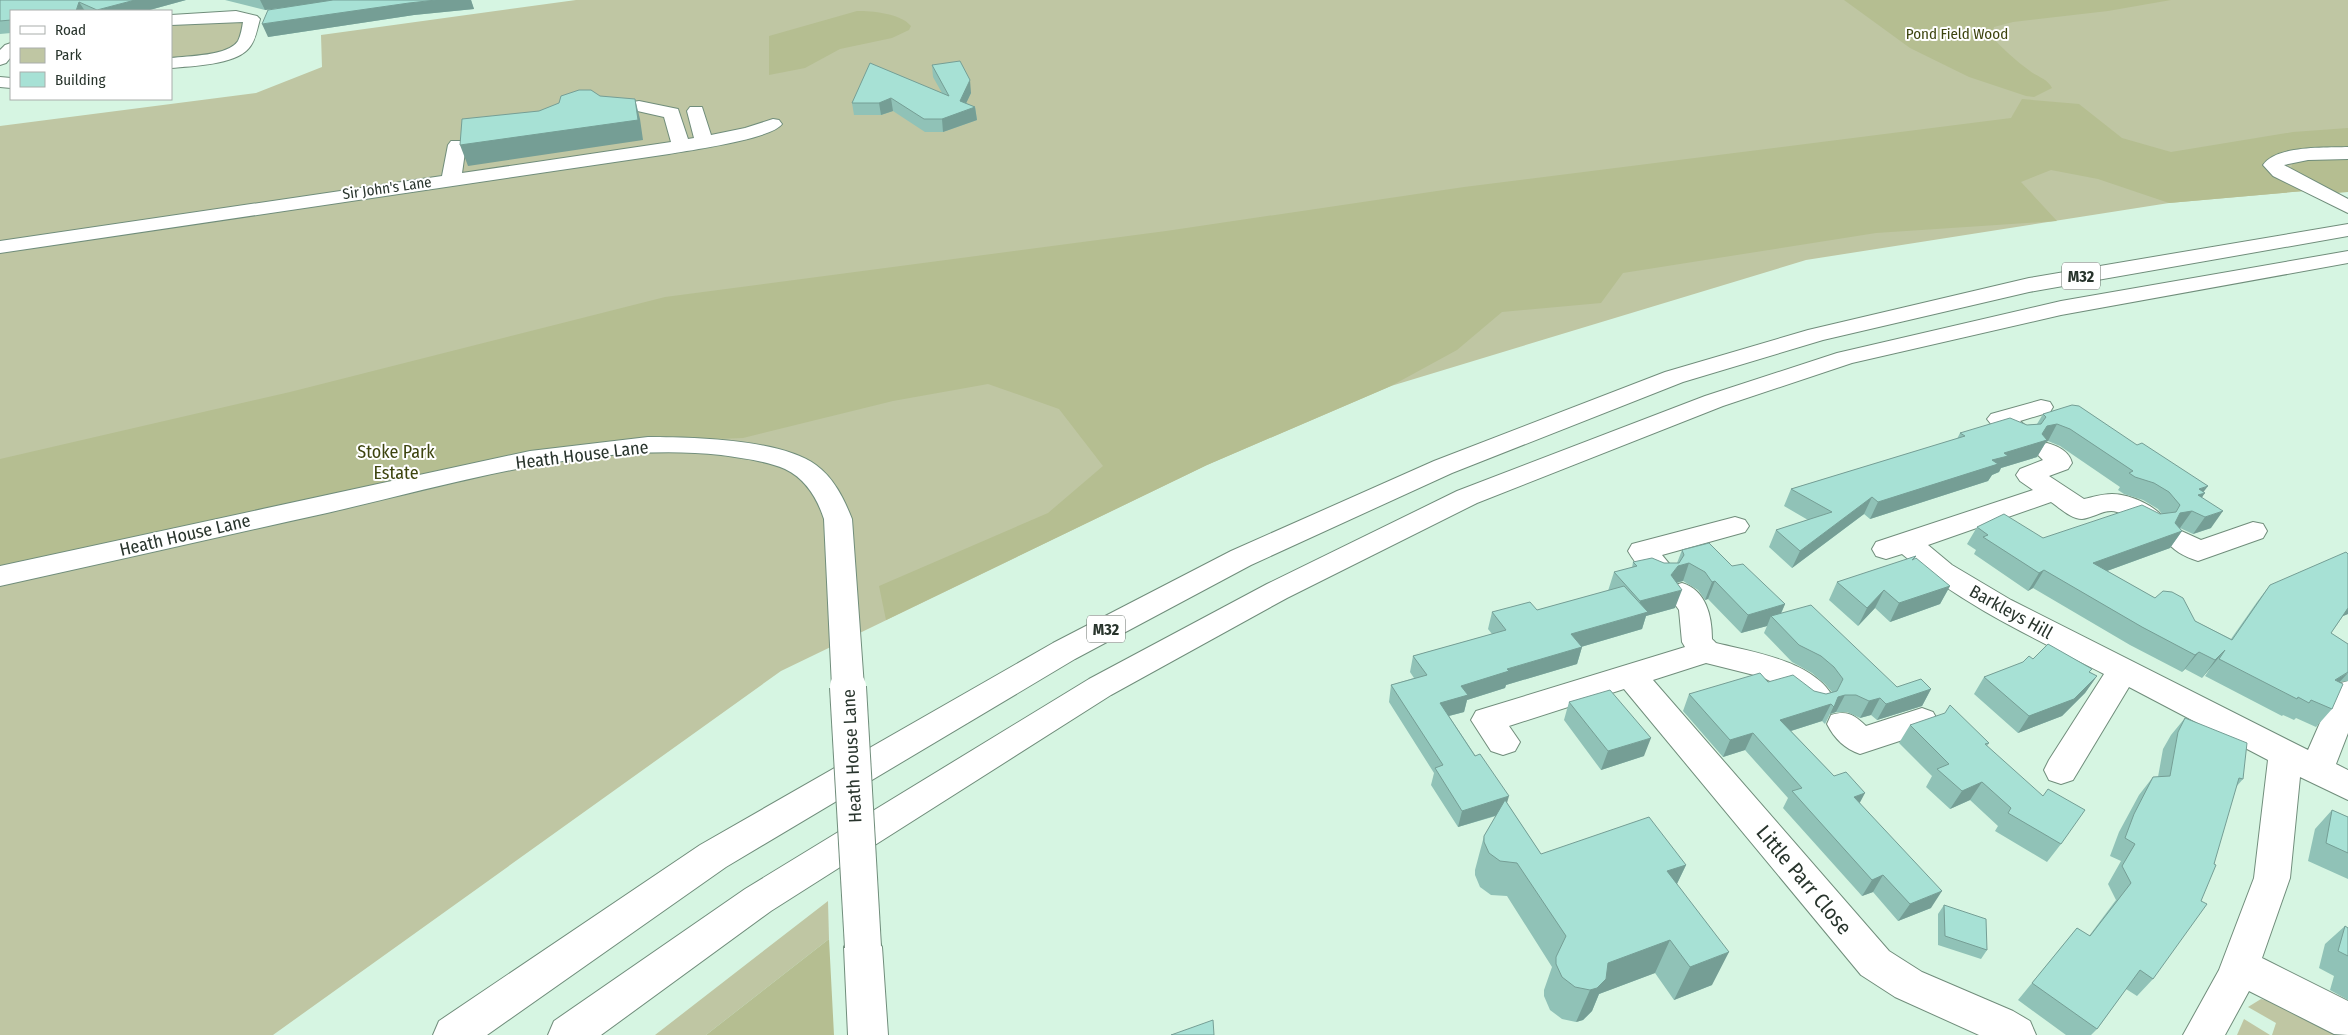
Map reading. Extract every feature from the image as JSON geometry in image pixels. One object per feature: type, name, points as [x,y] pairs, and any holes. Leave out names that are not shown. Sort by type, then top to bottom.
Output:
[{"type":"main road","points":[[176,20],[199,2]]},
{"type":"main road","points":[[176,20],[236,16],[252,19],[270,16]]},
{"type":"main road","points":[[172,63],[218,56],[238,49],[244,44],[252,19]]},
{"type":"main road","points":[[0,60],[10,49]]},
{"type":"main road","points":[[639,106],[672,113],[681,146]]},
{"type":"main road","points":[[696,111],[704,142]]},
{"type":"main road","name":"Sir John's Lane","points":[[0,247],[681,146],[748,133],[773,124]]},
{"type":"main road","points":[[451,179],[457,145]]},
{"type":"main road","points":[[2348,153],[2292,157],[2277,160],[2272,165],[2280,172],[2348,207]]},
{"type":"main road","name":"M32","points":[[453,1035],[713,856],[1064,651],[1242,558],[1443,467],[1674,377],[1816,335],[2030,285],[2348,230]]},
{"type":"main road","name":"M32","points":[[568,1035],[758,900],[1100,687],[1277,591],[1467,496],[1714,402],[1846,358],[2061,308],[2348,257]]},
{"type":"main road","points":[[2022,434],[2000,420],[2041,407]]},
{"type":"main road","name":"Heath House Lane","points":[[0,576],[530,459],[565,453],[644,446],[703,446],[752,452],[802,468],[817,480],[825,491],[838,519],[868,1035]]},
{"type":"main road","points":[[2047,451],[2058,459],[2059,464],[2029,475],[2054,492],[2081,510],[2100,503],[2113,502],[2133,508],[2153,522]]},
{"type":"main road","name":"Barkleys Hill","points":[[2054,492],[1896,546],[1966,588],[2122,672],[2348,786]]},
{"type":"main road","points":[[1662,572],[1642,550],[1735,526]]},
{"type":"main road","points":[[2180,539],[2198,551],[2253,531]]},
{"type":"main road","points":[[1682,593],[1694,608],[1697,618],[1697,642],[1706,652]]},
{"type":"main road","points":[[1502,742],[1487,720],[1706,652],[1770,668],[1795,680],[1817,697]]},
{"type":"main road","points":[[2060,770],[2122,672]]},
{"type":"main road","name":"Little Parr Close","points":[[1630,676],[1875,963],[1906,985],[1987,1019],[2016,1035]]},
{"type":"main road","points":[[2203,1035],[2240,967],[2272,878],[2301,761],[2348,693]]},
{"type":"main road","points":[[1843,724],[1860,741],[1922,721]]},
{"type":"main road","points":[[2240,967],[2348,1021]]},
{"type":"green space","name":"Stoke Park Estate","points":[[576,0],[2348,0],[2348,175],[2320,180],[2304,191],[2169,203],[1806,260],[1391,386],[1207,465],[781,671],[273,1035],[0,1035],[0,126],[256,93],[322,67],[321,35]]},
{"type":"green space","name":"Pond Field Wood","points":[[1844,0],[2171,0],[2108,11],[2013,22],[1994,27],[1992,37],[2010,55],[2030,71],[2043,78],[2052,88],[2034,97],[1969,77],[1910,48]]},
{"type":"green space","points":[[857,11],[878,12],[893,16],[900,18],[911,26],[909,30],[892,38],[840,49],[805,68],[769,75],[769,36]]},
{"type":"green space","points":[[246,21],[235,46],[223,52],[172,61],[172,23]]},
{"type":"green space","points":[[2022,99],[2079,104],[2122,138],[2171,152],[2293,132],[2348,128],[2348,152],[2273,159],[2273,171],[2304,191],[2169,203],[2098,179],[2051,170],[2021,182],[2057,221],[1876,233],[1623,273],[1601,303],[1502,312],[1457,350],[1391,386],[1207,465],[886,620],[879,586],[1048,513],[1103,466],[1059,409],[988,384],[893,401],[743,438],[593,444],[0,568],[0,459],[290,392],[665,297],[1166,231],[1464,187],[2011,118]]},
{"type":"green space","points":[[2348,159],[2348,192],[2337,193],[2290,173],[2293,160]]},
{"type":"green space","points":[[828,901],[829,939],[706,1035],[655,1035]]},
{"type":"green space","points":[[829,939],[834,1035],[706,1035]]},
{"type":"green space","points":[[2261,999],[2274,1002],[2348,1035],[2272,1035],[2276,1023],[2248,1007]]},
{"type":"green space","points":[[2244,1019],[2270,1035],[2237,1035]]},
{"type":"building","points":[[0,0],[135,0],[97,10],[79,2],[76,10],[10,10],[10,20],[0,21]]},
{"type":"building","points":[[333,0],[436,0],[262,24],[268,10]]},
{"type":"building","points":[[960,61],[970,80],[960,101],[975,107],[942,119],[924,119],[891,98],[879,103],[852,103],[870,63],[949,96],[932,65]]},
{"type":"building","points":[[579,90],[591,90],[600,96],[635,99],[638,120],[460,145],[462,119],[539,111],[559,103],[561,96]]},
{"type":"building","points":[[2072,405],[2079,406],[2137,445],[2142,443],[2208,486],[2199,489],[2205,493],[2198,495],[2223,511],[2205,517],[2192,511],[2180,513],[2175,523],[2182,531],[2093,563],[2155,598],[2163,591],[2172,592],[2183,598],[2195,621],[2232,640],[2270,585],[2346,552],[2348,554],[2348,608],[2331,633],[2348,644],[2348,672],[2335,680],[2343,684],[2332,709],[2311,700],[2309,703],[2298,697],[2297,699],[2219,659],[2225,650],[2215,660],[2199,652],[2195,655],[2142,627],[2044,570],[2039,573],[1983,537],[1988,535],[1977,527],[2004,514],[2043,538],[2142,505],[2160,514],[2176,512],[2180,505],[2169,492],[2154,483],[2135,477],[2129,473],[2133,471],[2070,429],[2057,424],[2047,426],[2042,434],[2047,440],[2004,453],[2008,456],[1992,460],[1998,464],[1878,502],[1872,497],[1800,551],[1776,530],[1832,512],[1791,489],[1965,436],[1960,433],[2010,418],[2027,425],[2041,424],[2046,417],[2043,414]]},
{"type":"building","points":[[1709,543],[1732,566],[1743,564],[1785,604],[1748,615],[1715,581],[1712,582],[1705,572],[1689,563],[1678,566],[1671,575],[1682,590],[1640,601],[1614,572],[1637,566],[1633,562],[1652,558],[1664,563],[1679,563],[1684,555],[1682,550]]},
{"type":"building","points":[[1916,556],[1912,560],[1916,558],[1950,586],[1899,603],[1884,590],[1867,608],[1837,582]]},
{"type":"building","points":[[1624,586],[1648,612],[1571,634],[1582,647],[1507,669],[1509,671],[1461,686],[1468,695],[1440,703],[1475,756],[1480,754],[1509,796],[1462,811],[1435,768],[1443,765],[1391,685],[1427,675],[1413,656],[1506,630],[1492,612],[1530,602],[1537,610]]},
{"type":"building","points":[[1811,605],[1897,687],[1921,679],[1931,689],[1886,704],[1880,698],[1869,701],[1856,695],[1845,695],[1838,697],[1834,707],[1831,704],[1780,720],[1834,776],[1846,772],[1865,793],[1854,797],[1942,891],[1910,904],[1883,875],[1872,880],[1792,791],[1802,788],[1753,733],[1730,740],[1689,694],[1760,673],[1768,682],[1793,675],[1814,691],[1826,694],[1837,691],[1843,679],[1834,667],[1821,656],[1799,645],[1771,616]]},
{"type":"building","points":[[2048,644],[2092,669],[2089,672],[2097,676],[2074,699],[2029,716],[1984,677],[2023,662],[2029,656],[2033,659]]},
{"type":"building","points":[[1610,690],[1651,738],[1608,751],[1569,702]]},
{"type":"building","points":[[1950,705],[1989,743],[1985,744],[2043,796],[2048,789],[2085,810],[2061,844],[2008,813],[2011,808],[1982,782],[1962,791],[1937,769],[1949,764],[1910,725],[1945,713]]},
{"type":"building","points":[[2185,718],[2247,743],[2243,779],[2239,778],[2214,864],[2216,865],[2201,901],[2207,904],[2153,979],[2140,970],[2097,1029],[2032,983],[2077,928],[2090,936],[2131,883],[2122,866],[2135,844],[2125,838],[2134,814],[2153,777],[2170,776],[2178,732]]},
{"type":"building","points":[[1505,800],[1541,854],[1649,817],[1686,865],[1667,871],[1729,952],[1690,967],[1670,940],[1608,963],[1606,979],[1597,988],[1590,990],[1575,987],[1562,977],[1556,964],[1556,957],[1566,936],[1517,863],[1500,861],[1489,853],[1484,842],[1484,836]]},
{"type":"building","points":[[2332,810],[2348,817],[2348,853],[2326,843]]},
{"type":"building","points":[[1944,905],[1986,919],[1987,950],[1945,936]]},
{"type":"building","points":[[2345,926],[2348,928],[2348,956],[2338,951]]},
{"type":"building","points":[[1213,1020],[1214,1035],[1171,1035]]}]
